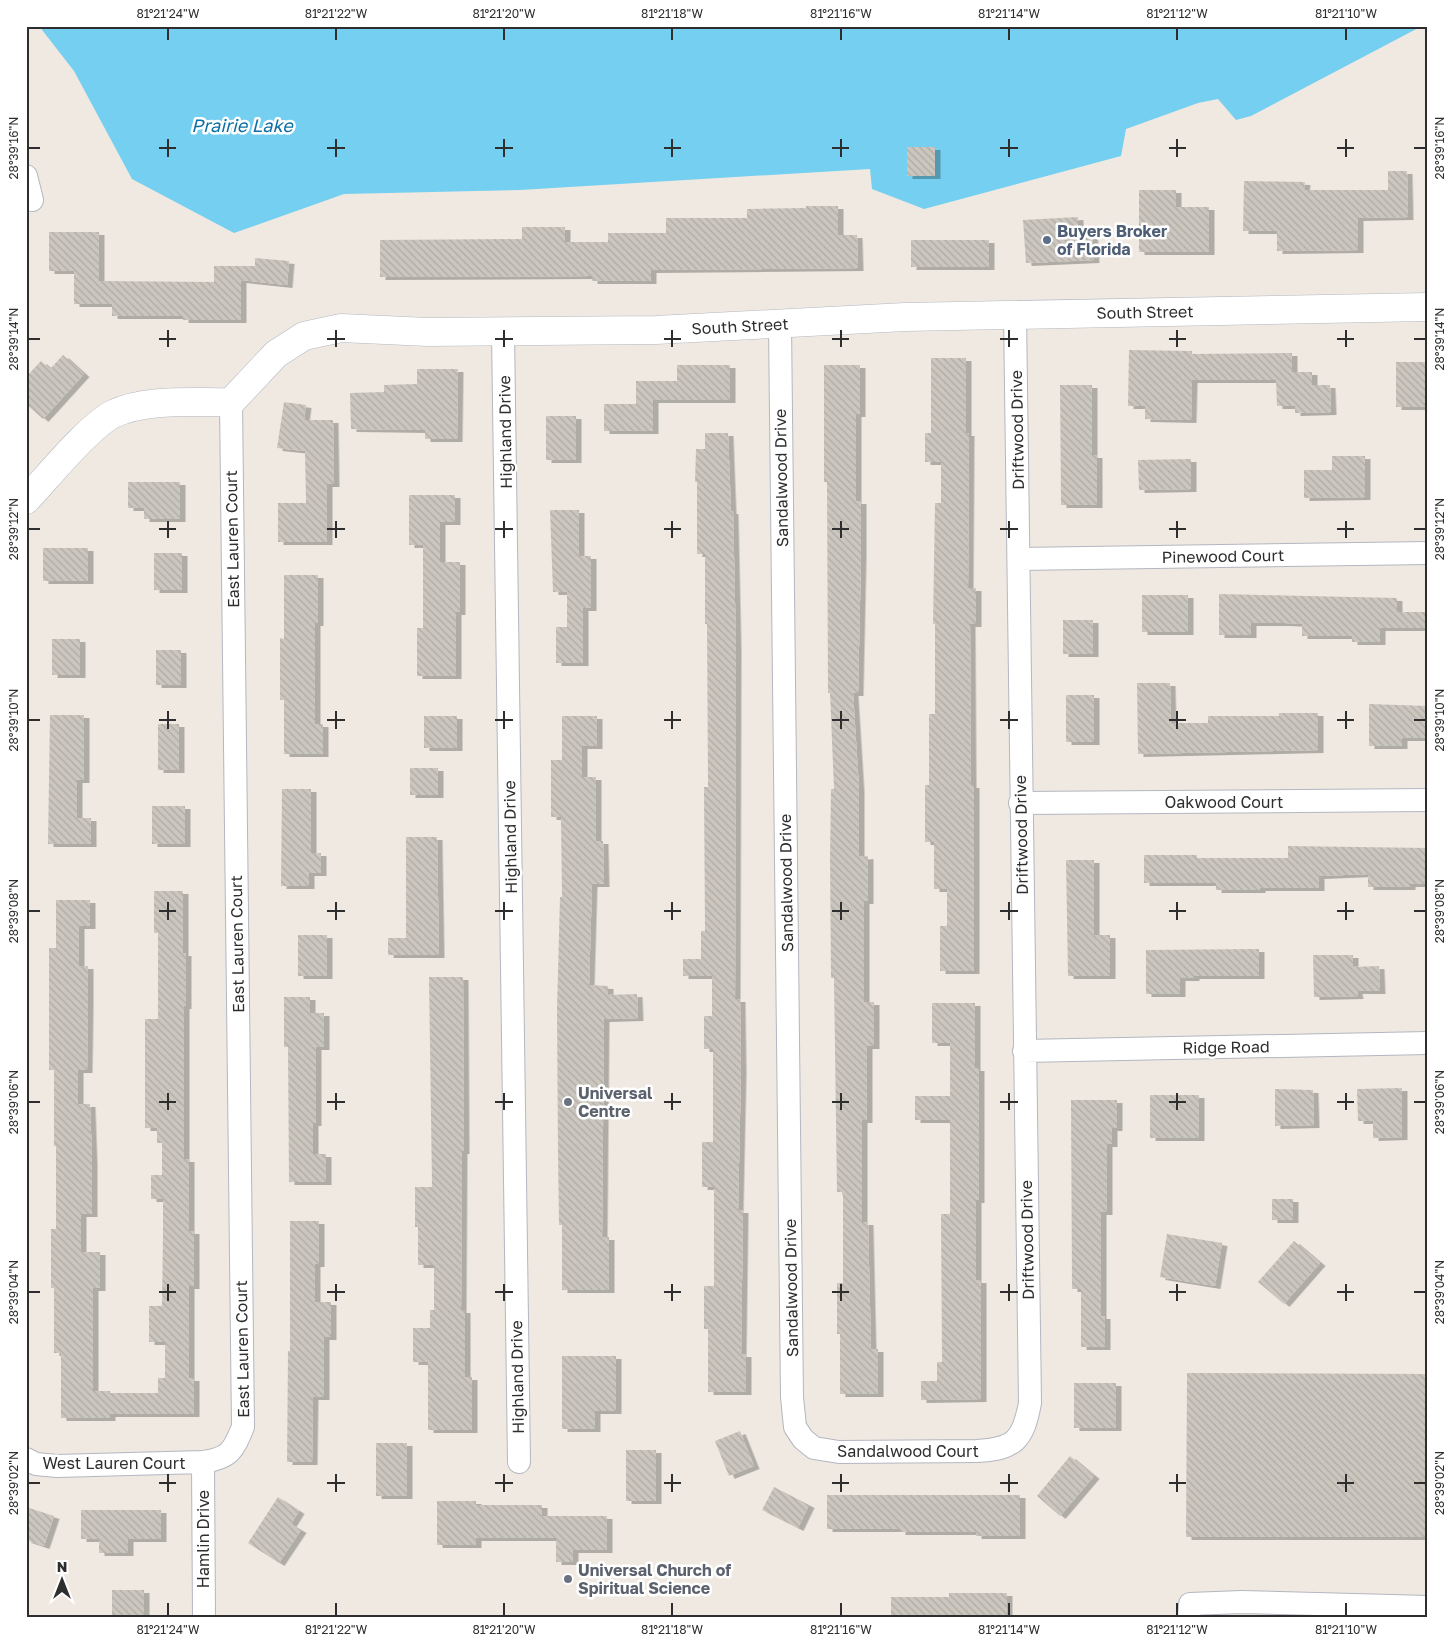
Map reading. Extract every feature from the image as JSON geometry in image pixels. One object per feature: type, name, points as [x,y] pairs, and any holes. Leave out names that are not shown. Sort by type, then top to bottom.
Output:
[{"type":"street","points":[[26,176],[32,200]]},
{"type":"street","name":"South Street","points":[[230,402],[276,354],[304,336],[341,328],[360,327],[428,332],[656,330],[905,317],[1428,307]]},
{"type":"street","name":"Driftwood Drive","points":[[1015,314],[1020,803],[1030,1403],[1026,1427],[1016,1442]]},
{"type":"street","name":"Sandalwood Drive","points":[[780,324],[792,1397],[795,1427],[803,1440]]},
{"type":"street","name":"Highland Drive","points":[[504,332],[519,1462]]},
{"type":"street","points":[[26,500],[98,424],[114,414],[136,407],[230,402]]},
{"type":"street","name":"East Lauren Court","points":[[203,1462],[221,1459],[234,1448],[243,1427],[230,402]]},
{"type":"street","name":"Pinewood Court","points":[[1019,560],[1428,553]]},
{"type":"street","name":"Oakwood Court","points":[[1020,803],[1428,800]]},
{"type":"street","name":"Ridge Road","points":[[1024,1051],[1428,1043]]},
{"type":"street","name":"Sandalwood Court","points":[[803,1440],[814,1448],[839,1452],[977,1452],[996,1450],[1016,1442]]},
{"type":"street","name":"West Lauren Court","points":[[26,1459],[36,1464],[57,1466],[203,1462]]},
{"type":"street","name":"Hamlin Drive","points":[[203,1462],[204,1617]]},
{"type":"street","points":[[1189,1617],[1190,1604],[1242,1609],[1428,1607]]},
{"type":"water","name":"Prairie Lake","points":[[39,26],[1422,26],[1251,116],[1236,120],[1218,99],[1198,103],[1126,129],[1121,156],[924,209],[872,189],[870,169],[520,190],[344,194],[234,233],[132,179],[74,71]]},
{"type":"building","points":[[907,147],[935,147],[935,176],[907,176]]},
{"type":"building","points":[[1388,171],[1407,171],[1408,217],[1358,218],[1358,250],[1277,251],[1277,231],[1243,231],[1244,181],[1305,182],[1304,190],[1388,190]]},
{"type":"building","points":[[1139,190],[1176,190],[1176,207],[1209,207],[1209,252],[1139,252]]},
{"type":"building","points":[[806,206],[838,206],[838,235],[857,235],[858,268],[651,270],[651,281],[592,281],[592,276],[380,277],[380,240],[522,239],[522,227],[565,227],[565,242],[608,242],[608,233],[666,233],[666,218],[747,218],[747,209],[806,208]]},
{"type":"building","points":[[1078,217],[1078,231],[1092,230],[1094,260],[1026,263],[1023,220]]},
{"type":"building","points":[[49,232],[99,232],[99,281],[214,282],[214,266],[255,266],[255,258],[289,261],[287,285],[241,280],[241,320],[183,320],[183,316],[112,316],[112,304],[74,304],[74,271],[49,271]]},
{"type":"building","points":[[911,240],[989,240],[989,267],[911,267]]},
{"type":"building","points":[[1129,350],[1192,351],[1192,354],[1292,353],[1292,372],[1312,372],[1312,385],[1330,385],[1331,412],[1295,413],[1295,406],[1277,406],[1276,380],[1192,380],[1191,420],[1145,419],[1145,406],[1128,406]]},
{"type":"building","points":[[63,355],[84,374],[43,419],[26,404],[26,377],[41,361],[50,369]]},
{"type":"building","points":[[931,358],[966,358],[966,433],[969,433],[968,588],[976,588],[976,624],[970,624],[971,785],[974,785],[974,971],[940,971],[940,926],[947,926],[947,889],[934,889],[934,842],[925,842],[925,785],[929,785],[929,714],[935,714],[935,624],[933,624],[935,503],[941,503],[941,462],[925,462],[925,433],[931,433]]},
{"type":"building","points":[[1396,362],[1428,362],[1428,407],[1396,407]]},
{"type":"building","points":[[677,365],[730,365],[730,400],[653,400],[653,431],[604,431],[604,404],[636,404],[636,381],[677,381]]},
{"type":"building","points":[[824,365],[860,365],[860,414],[856,414],[856,501],[861,501],[861,556],[858,693],[853,693],[859,789],[859,857],[868,856],[868,901],[864,901],[864,1002],[874,1002],[874,1046],[867,1046],[867,1120],[862,1120],[862,1222],[868,1222],[871,1349],[878,1349],[878,1394],[840,1394],[840,1334],[837,1334],[837,1283],[843,1283],[843,1192],[837,1192],[834,978],[831,978],[831,789],[834,789],[830,693],[828,693],[827,482],[824,482]]},
{"type":"building","points":[[417,369],[458,369],[457,439],[425,439],[425,430],[351,429],[350,393],[384,392],[384,385],[417,384]]},
{"type":"building","points":[[1060,385],[1092,385],[1092,455],[1097,455],[1097,505],[1061,505]]},
{"type":"building","points":[[284,402],[306,405],[304,420],[333,420],[334,484],[327,484],[327,542],[278,542],[278,503],[306,503],[305,451],[277,448]]},
{"type":"building","points":[[546,416],[576,416],[576,460],[546,460]]},
{"type":"building","points":[[705,433],[728,433],[731,511],[733,511],[736,648],[735,999],[740,999],[741,1070],[738,1210],[743,1210],[741,1354],[746,1354],[746,1392],[708,1392],[708,1329],[704,1329],[704,1286],[714,1286],[714,1187],[702,1187],[702,1142],[713,1142],[713,1049],[704,1049],[704,1016],[712,1016],[712,976],[683,976],[683,959],[701,959],[701,931],[705,931],[704,787],[708,787],[707,624],[705,624],[705,554],[697,554],[697,482],[695,482],[696,449],[705,449]]},
{"type":"building","points":[[1332,456],[1365,456],[1365,497],[1304,498],[1304,470],[1332,470]]},
{"type":"building","points":[[1191,459],[1191,489],[1139,490],[1138,460]]},
{"type":"building","points":[[128,482],[180,482],[180,519],[144,519],[144,508],[128,508]]},
{"type":"building","points":[[409,495],[455,495],[455,522],[440,522],[440,562],[460,562],[460,612],[456,612],[456,676],[417,676],[417,628],[423,628],[423,545],[409,545]]},
{"type":"building","points":[[550,510],[579,510],[579,556],[591,556],[591,608],[583,608],[583,663],[556,663],[556,627],[567,627],[567,592],[553,592]]},
{"type":"building","points":[[43,548],[88,548],[88,581],[43,581]]},
{"type":"building","points":[[154,553],[182,553],[182,590],[154,590]]},
{"type":"building","points":[[284,575],[318,575],[318,623],[315,623],[315,724],[323,724],[323,754],[284,754],[284,700],[280,700],[280,638],[284,639]]},
{"type":"building","points":[[1219,594],[1397,598],[1397,612],[1428,612],[1428,628],[1380,628],[1380,642],[1352,642],[1352,636],[1302,636],[1302,624],[1285,623],[1251,623],[1251,635],[1219,635]]},
{"type":"building","points":[[1142,595],[1188,595],[1188,632],[1142,632]]},
{"type":"building","points":[[1063,620],[1093,620],[1093,654],[1063,654]]},
{"type":"building","points":[[52,639],[80,639],[80,675],[52,675]]},
{"type":"building","points":[[156,650],[181,650],[181,685],[156,685]]},
{"type":"building","points":[[1137,683],[1170,683],[1171,723],[1208,723],[1208,716],[1279,716],[1279,713],[1318,713],[1318,750],[1138,754]]},
{"type":"building","points":[[1066,695],[1094,695],[1094,742],[1066,742]]},
{"type":"building","points":[[1369,704],[1428,706],[1428,738],[1402,738],[1402,746],[1369,746]]},
{"type":"building","points":[[50,715],[84,715],[84,780],[77,780],[77,818],[91,818],[91,844],[48,844]]},
{"type":"building","points":[[424,716],[457,716],[457,748],[424,748]]},
{"type":"building","points":[[562,716],[597,716],[597,746],[582,746],[582,777],[596,777],[596,841],[603,841],[604,884],[592,884],[589,985],[608,986],[608,995],[637,994],[638,1018],[604,1019],[602,1237],[609,1237],[609,1290],[562,1290],[562,1225],[559,1225],[557,1009],[560,897],[562,897],[561,817],[551,817],[551,760],[562,760]]},
{"type":"building","points":[[158,724],[179,724],[179,770],[158,770]]},
{"type":"building","points":[[410,768],[438,768],[438,795],[410,795]]},
{"type":"building","points":[[282,789],[311,789],[311,853],[321,853],[321,873],[309,873],[309,886],[281,886]]},
{"type":"building","points":[[152,806],[185,806],[185,844],[152,844]]},
{"type":"building","points":[[406,837],[437,837],[439,955],[388,955],[388,938],[406,938]]},
{"type":"building","points":[[1288,846],[1428,848],[1428,884],[1410,884],[1410,887],[1368,887],[1368,874],[1319,876],[1319,888],[1216,890],[1216,883],[1144,883],[1144,855],[1197,855],[1197,858],[1288,858]]},
{"type":"building","points":[[1066,860],[1094,860],[1094,935],[1110,935],[1110,976],[1068,976]]},
{"type":"building","points":[[154,891],[183,891],[183,953],[186,953],[184,1159],[189,1159],[189,1231],[194,1231],[194,1286],[189,1286],[189,1378],[194,1378],[194,1414],[110,1414],[110,1418],[61,1418],[61,1353],[54,1353],[54,1288],[51,1288],[51,1229],[56,1229],[56,1146],[54,1146],[54,1070],[49,1070],[49,948],[56,948],[56,900],[90,900],[90,926],[79,926],[79,966],[88,966],[88,1004],[87,1070],[78,1070],[78,1104],[90,1104],[92,1161],[92,1214],[81,1214],[81,1252],[100,1252],[100,1288],[93,1288],[93,1391],[158,1393],[158,1378],[165,1378],[165,1342],[149,1342],[149,1306],[162,1306],[163,1231],[163,1199],[151,1199],[151,1175],[162,1175],[162,1143],[157,1143],[157,1128],[145,1128],[145,1019],[158,1019],[158,933],[154,933]]},
{"type":"building","points":[[298,935],[327,935],[327,976],[298,976]]},
{"type":"building","points":[[1259,949],[1259,976],[1194,976],[1194,978],[1180,978],[1180,994],[1146,994],[1146,950]]},
{"type":"building","points":[[1313,955],[1353,955],[1353,967],[1379,966],[1380,991],[1357,991],[1358,996],[1314,997]]},
{"type":"building","points":[[429,977],[463,977],[464,1151],[462,1151],[461,1310],[465,1310],[465,1377],[472,1377],[472,1430],[428,1430],[428,1362],[413,1362],[413,1328],[430,1328],[430,1310],[434,1310],[434,1265],[418,1265],[418,1227],[415,1227],[415,1187],[432,1187]]},
{"type":"building","points":[[284,997],[310,997],[310,1013],[324,1013],[324,1047],[316,1047],[316,1123],[313,1123],[313,1154],[326,1154],[326,1182],[289,1182],[288,1047],[284,1047]]},
{"type":"building","points":[[932,1003],[975,1003],[975,1068],[979,1068],[979,1200],[976,1200],[976,1280],[981,1280],[981,1399],[921,1400],[921,1381],[937,1381],[937,1362],[942,1362],[941,1214],[950,1214],[950,1120],[915,1120],[915,1096],[950,1096],[950,1043],[932,1043]]},
{"type":"building","points":[[1402,1088],[1402,1137],[1373,1138],[1373,1121],[1358,1121],[1357,1089]]},
{"type":"building","points":[[1275,1089],[1313,1090],[1314,1125],[1275,1126]]},
{"type":"building","points":[[1150,1095],[1199,1095],[1199,1138],[1150,1138]]},
{"type":"building","points":[[1071,1100],[1117,1100],[1117,1128],[1112,1128],[1112,1144],[1107,1144],[1107,1212],[1101,1212],[1101,1316],[1105,1316],[1105,1347],[1081,1347],[1081,1289],[1072,1289]]},
{"type":"building","points":[[1272,1199],[1293,1199],[1293,1220],[1272,1220]]},
{"type":"building","points":[[290,1221],[319,1221],[319,1264],[315,1264],[315,1302],[331,1302],[331,1337],[324,1337],[324,1397],[313,1397],[312,1462],[287,1462],[288,1351],[290,1351]]},
{"type":"building","points":[[1167,1234],[1222,1243],[1215,1286],[1160,1277]]},
{"type":"building","points":[[1294,1241],[1320,1263],[1284,1304],[1258,1282]]},
{"type":"building","points":[[562,1356],[616,1356],[616,1411],[595,1411],[595,1429],[562,1429]]},
{"type":"building","points":[[1187,1373],[1428,1374],[1428,1537],[1186,1537]]},
{"type":"building","points":[[1074,1383],[1116,1383],[1116,1428],[1074,1428]]},
{"type":"building","points":[[740,1431],[754,1466],[729,1476],[715,1441]]},
{"type":"building","points":[[376,1443],[407,1443],[407,1496],[376,1496]]},
{"type":"building","points":[[626,1450],[656,1450],[656,1501],[626,1501]]},
{"type":"building","points":[[1070,1456],[1094,1476],[1060,1516],[1037,1496]]},
{"type":"building","points":[[774,1487],[809,1505],[798,1528],[762,1510]]},
{"type":"building","points":[[827,1495],[1020,1495],[1020,1536],[976,1536],[976,1532],[900,1532],[900,1529],[827,1529]]},
{"type":"building","points":[[278,1497],[299,1511],[291,1524],[301,1530],[279,1563],[248,1543]]},
{"type":"building","points":[[437,1501],[476,1501],[476,1505],[542,1505],[542,1516],[607,1516],[607,1550],[573,1550],[573,1562],[556,1562],[556,1538],[476,1538],[476,1545],[437,1545]]},
{"type":"building","points":[[26,1507],[54,1516],[44,1546],[26,1540]]},
{"type":"building","points":[[81,1510],[161,1510],[161,1539],[128,1539],[128,1553],[99,1553],[99,1539],[81,1539]]},
{"type":"building","points":[[112,1590],[144,1590],[144,1617],[112,1617]]},
{"type":"building","points":[[949,1593],[1007,1593],[1007,1617],[891,1617],[891,1597],[949,1597]]},
{"type":"place","name":"Buyers Broker of Florida","points":[[1047,240]]},
{"type":"place","name":"Universal Centre","points":[[568,1102]]},
{"type":"place","name":"Universal Church of Spiritual Science","points":[[568,1579]]}]
